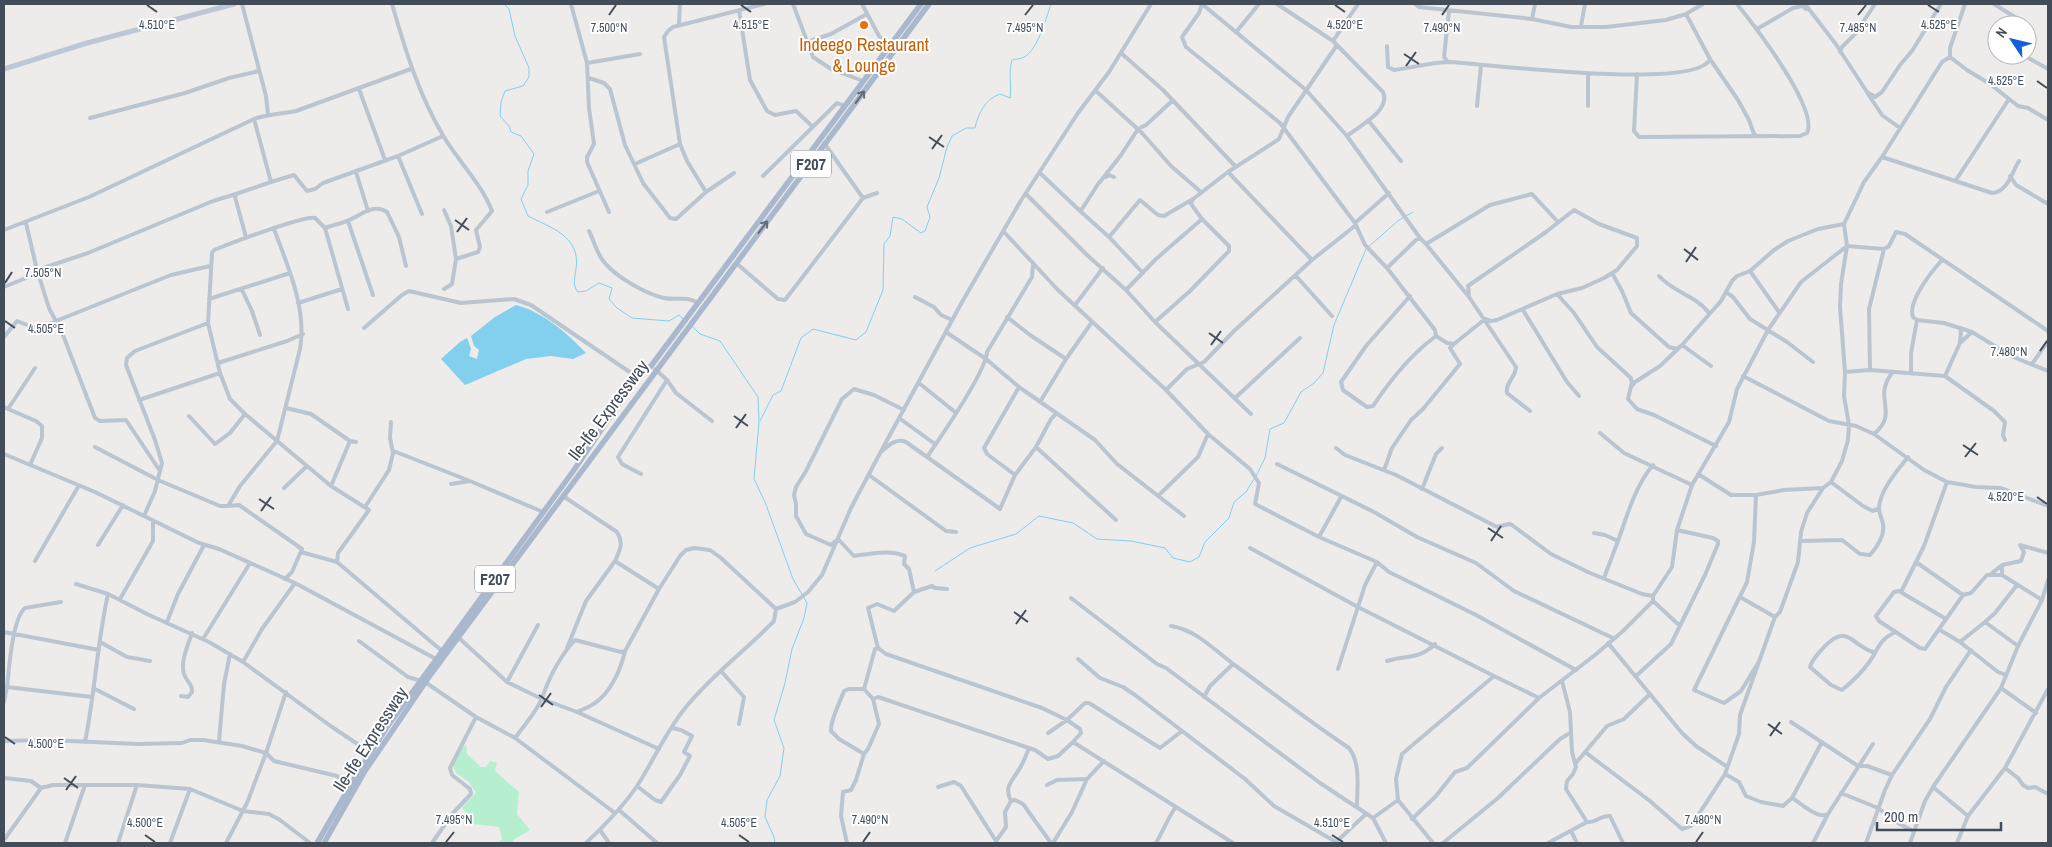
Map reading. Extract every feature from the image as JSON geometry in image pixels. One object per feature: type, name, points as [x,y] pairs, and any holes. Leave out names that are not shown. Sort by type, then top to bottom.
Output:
[{"type":"main road","points":[[4,69],[86,43],[234,4]]},
{"type":"main road","name":"Ile-Ife Expressway","points":[[324,843],[371,752],[459,638],[568,490],[577,472],[637,377],[662,356],[687,322],[736,263],[825,145],[915,17],[920,4]]},
{"type":"main road","name":"Ile-Ife Expressway","points":[[687,322],[698,303],[863,81],[890,46],[929,4]]},
{"type":"main road","name":"Ile-Ife Expressway","points":[[317,843],[348,790],[386,739],[436,659],[562,486],[577,472],[657,370],[662,356]]},
{"type":"main road","points":[[562,486],[568,490]]},
{"type":"street","points":[[242,4],[266,96],[268,114]]},
{"type":"street","points":[[392,4],[411,69],[443,136],[478,185],[492,211],[476,230],[480,247],[478,252],[456,259]]},
{"type":"street","points":[[571,4],[587,63],[589,78],[589,108],[594,144],[587,157],[587,162],[609,212]]},
{"type":"street","points":[[679,25],[680,4]]},
{"type":"street","points":[[706,192],[686,161],[680,144],[664,37],[668,31],[679,25],[764,4]]},
{"type":"street","points":[[793,4],[810,53],[817,61],[863,81]]},
{"type":"street","points":[[862,4],[879,36],[890,46]]},
{"type":"street","points":[[776,609],[790,605],[799,599],[808,592],[822,574],[851,508],[952,320],[1026,194],[1078,114],[1121,53],[1151,4]]},
{"type":"street","points":[[1238,32],[1258,4]]},
{"type":"street","points":[[1277,4],[1337,45],[1383,92],[1385,97],[1381,110],[1347,136]]},
{"type":"street","points":[[1333,42],[1358,4]]},
{"type":"street","points":[[1415,4],[1419,7],[1532,19],[1570,27],[1606,27],[1653,23],[1686,14],[1703,4]]},
{"type":"street","points":[[1532,19],[1535,4]]},
{"type":"street","points":[[1581,26],[1585,4]]},
{"type":"street","points":[[1637,74],[1634,131],[1639,136],[1800,136],[1807,134],[1809,126],[1803,103],[1794,84],[1757,29],[1737,4]]},
{"type":"street","points":[[1805,4],[1810,13]]},
{"type":"street","points":[[1840,52],[1844,45],[1856,34],[1875,4]]},
{"type":"street","points":[[1867,92],[1875,97],[1882,92],[1912,51],[1940,4]]},
{"type":"street","points":[[1950,57],[1950,48],[1964,4]]},
{"type":"street","points":[[1994,4],[2012,15]]},
{"type":"street","points":[[1436,336],[1435,330],[1410,296],[1387,268],[1370,252],[1355,224],[1274,118],[1186,47],[1182,37],[1203,5],[1306,90],[1347,136],[1420,238],[1485,319],[1516,367],[1515,374],[1508,385],[1507,393],[1530,411]]},
{"type":"street","points":[[1757,29],[1793,8],[1803,6],[1835,43],[1882,115],[1900,128]]},
{"type":"street","points":[[738,10],[750,80],[767,111],[775,115],[796,111],[814,127]]},
{"type":"street","points":[[1440,63],[1444,57],[1449,11]]},
{"type":"street","points":[[806,42],[831,34],[867,14]]},
{"type":"street","points":[[1686,14],[1710,60],[1738,100],[1754,134],[1757,136]]},
{"type":"street","points":[[1835,43],[1844,45]]},
{"type":"street","points":[[1109,237],[1140,200],[1158,215],[1164,216],[1193,199],[1228,172],[1279,139],[1288,117],[1337,45]]},
{"type":"street","points":[[1387,46],[1388,67],[1391,70],[1449,62],[1588,74],[1674,74],[1696,70],[1706,66],[1710,60]]},
{"type":"street","points":[[1121,53],[1148,75],[1236,167]]},
{"type":"street","points":[[587,63],[640,54]]},
{"type":"street","points":[[1444,57],[1449,62]]},
{"type":"street","points":[[1950,57],[2009,99],[2048,120]]},
{"type":"street","points":[[1585,752],[1650,801],[1682,829],[1691,826],[1724,774],[1739,734],[1740,715],[1775,617],[1780,612],[1798,562],[1801,532],[1807,513],[1823,488],[1831,482],[1845,452],[1848,440],[1849,425],[1844,390],[1845,372],[1840,307],[1841,284],[1847,246],[1844,224],[1864,182],[1942,62],[1950,57]]},
{"type":"street","points":[[2037,63],[2048,70]]},
{"type":"street","points":[[1476,106],[1481,64]]},
{"type":"street","points":[[4,230],[89,198],[254,119],[268,114],[277,115],[296,111],[411,69]]},
{"type":"street","points":[[90,118],[185,93],[228,78],[259,71]]},
{"type":"street","points":[[1588,74],[1588,106]]},
{"type":"street","points":[[589,78],[604,83],[610,89],[625,146],[655,200],[674,220],[706,192],[734,173]]},
{"type":"street","points":[[359,89],[385,160]]},
{"type":"street","points":[[1096,91],[1138,129],[1171,166],[1201,192]]},
{"type":"street","points":[[1956,180],[2009,99]]},
{"type":"street","points":[[1079,210],[1092,196],[1138,129],[1146,125],[1172,101]]},
{"type":"street","points":[[763,176],[834,105],[838,103],[845,106]]},
{"type":"street","points":[[254,119],[271,182]]},
{"type":"street","points":[[1368,120],[1401,161]]},
{"type":"street","points":[[4,287],[37,271],[88,253],[213,201],[294,175],[307,191],[398,156],[443,136]]},
{"type":"street","points":[[820,140],[863,198]]},
{"type":"street","points":[[634,164],[680,144]]},
{"type":"street","points":[[398,156],[422,214]]},
{"type":"street","points":[[1882,156],[1927,173],[1996,193],[2004,188],[2019,161]]},
{"type":"street","points":[[356,172],[368,210]]},
{"type":"street","points":[[1228,172],[1312,260]]},
{"type":"street","points":[[1040,173],[1109,237],[1143,273]]},
{"type":"street","points":[[1100,182],[1109,175],[1114,177]]},
{"type":"street","points":[[2010,176],[2016,185],[2048,204]]},
{"type":"street","points":[[547,212],[599,191]]},
{"type":"street","points":[[736,263],[778,299],[784,300],[863,198],[877,193]]},
{"type":"street","points":[[1166,390],[1187,369],[1204,362],[1252,314],[1389,193]]},
{"type":"street","points":[[236,194],[235,197],[246,237]]},
{"type":"street","points":[[1026,194],[1251,414]]},
{"type":"street","points":[[1426,244],[1490,205],[1520,196],[1532,194],[1558,222]]},
{"type":"street","points":[[1155,322],[1190,291],[1229,251],[1229,246],[1202,219],[1191,204],[1193,199]]},
{"type":"street","points":[[325,228],[348,221],[368,210],[380,208],[387,212],[399,237],[406,266]]},
{"type":"street","points":[[444,210],[451,226],[456,259],[452,284],[444,289]]},
{"type":"street","points":[[1469,297],[1468,286],[1574,210],[1599,224],[1637,238],[1637,246],[1612,273],[1582,288],[1557,294],[1523,310],[1492,321],[1485,319]]},
{"type":"street","points":[[337,562],[338,552],[368,512],[364,507],[331,486],[245,414],[230,399],[220,373],[208,323],[210,266],[214,250],[246,237],[311,217],[318,220],[325,228],[348,308]]},
{"type":"street","points":[[1126,290],[1202,219]]},
{"type":"street","points":[[348,221],[373,295]]},
{"type":"street","points":[[26,223],[37,271],[49,308],[56,320],[95,418],[100,421],[126,420],[160,471]]},
{"type":"street","points":[[1631,387],[1660,366],[1682,346],[1721,301],[1732,281],[1750,270],[1788,241],[1818,229],[1844,224]]},
{"type":"street","points":[[228,506],[240,486],[277,441],[303,334],[298,303],[290,273],[274,229]]},
{"type":"street","points":[[589,231],[605,263],[627,281],[660,297],[671,299],[690,298],[698,303]]},
{"type":"street","points":[[1412,819],[1436,796],[1451,775],[1467,768],[1539,698],[1614,638],[1653,598],[1672,567],[1678,530],[1692,485],[1729,422],[1737,389],[1743,376],[1779,312],[1806,276],[1847,246],[1884,249],[1889,246],[1896,232],[1900,231],[2048,331]]},
{"type":"street","points":[[1004,232],[1033,265],[1166,390],[1208,434],[1250,470],[1258,482],[1255,504],[1319,537],[1377,562],[1390,572],[1476,615],[1576,670]]},
{"type":"street","points":[[1387,268],[1420,238]]},
{"type":"street","points":[[1870,370],[1869,309],[1884,249]]},
{"type":"street","points":[[1942,260],[1918,293],[1912,315],[1917,320],[1938,322],[1972,332],[2011,356],[2048,371]]},
{"type":"street","points":[[927,457],[986,359],[986,352],[1032,277],[1033,265]]},
{"type":"street","points":[[4,337],[17,321],[37,328],[98,306],[171,275],[210,266]]},
{"type":"street","points":[[1075,305],[1103,268]]},
{"type":"street","points":[[1750,270],[1779,312]]},
{"type":"street","points":[[209,299],[242,290],[290,273]]},
{"type":"street","points":[[1612,273],[1622,291],[1631,314],[1669,347],[1677,349],[1682,346]]},
{"type":"street","points":[[1296,276],[1332,316]]},
{"type":"street","points":[[1659,276],[1676,291],[1704,306],[1709,313]]},
{"type":"street","points":[[242,290],[260,335]]},
{"type":"street","points":[[298,303],[342,290]]},
{"type":"street","points":[[364,328],[402,295],[410,292],[419,292],[461,303],[514,299],[531,306],[637,377]]},
{"type":"street","points":[[1726,292],[1733,297],[1750,320],[1768,330],[1813,362]]},
{"type":"street","points":[[1557,294],[1574,313],[1597,347],[1630,377],[1640,380]]},
{"type":"street","points":[[1410,296],[1352,363],[1341,382],[1343,390],[1367,407],[1373,406],[1404,364],[1436,336]]},
{"type":"street","points":[[915,297],[934,306],[942,315],[952,320]]},
{"type":"street","points":[[1523,310],[1567,382],[1579,396]]},
{"type":"street","points":[[1007,317],[1066,359]]},
{"type":"street","points":[[1450,348],[1485,319]]},
{"type":"street","points":[[1911,373],[1911,353],[1917,320]]},
{"type":"street","points":[[1040,402],[1066,359],[1092,322]]},
{"type":"street","points":[[144,516],[158,480],[160,456],[126,365],[127,358],[130,355],[208,323]]},
{"type":"street","points":[[1945,376],[1960,343],[1961,328]]},
{"type":"street","points":[[946,332],[986,359],[1019,387],[1056,414],[1095,440],[1117,464],[1184,516]]},
{"type":"street","points":[[1960,343],[1972,332]]},
{"type":"street","points":[[218,363],[303,334]]},
{"type":"street","points":[[1436,336],[1454,344]]},
{"type":"street","points":[[1235,398],[1300,338]]},
{"type":"street","points":[[2032,364],[2048,341]]},
{"type":"street","points":[[1384,470],[1392,448],[1411,420],[1424,409],[1460,364],[1447,342]]},
{"type":"street","points":[[1682,346],[1712,366]]},
{"type":"street","points":[[651,366],[667,380],[676,394],[712,421]]},
{"type":"street","points":[[30,466],[42,438],[42,426],[36,421],[6,408],[35,368]]},
{"type":"street","points":[[1845,372],[1870,370],[1945,376],[1994,411],[2006,422],[2003,435],[2005,440]]},
{"type":"street","points":[[139,400],[220,373]]},
{"type":"street","points":[[1874,434],[1887,419],[1884,390],[1892,373]]},
{"type":"street","points":[[1743,376],[1829,421],[1849,425],[1874,434],[1924,470],[1947,482],[1976,487],[2001,488],[2048,506]]},
{"type":"street","points":[[1630,377],[1632,382],[1628,399],[1637,409],[1654,415],[1716,446]]},
{"type":"street","points":[[642,474],[622,464],[618,457],[667,380]]},
{"type":"street","points":[[919,383],[955,412]]},
{"type":"street","points":[[1015,475],[987,454],[984,448],[1019,387]]},
{"type":"street","points":[[838,539],[831,545],[806,534],[796,516],[794,495],[796,487],[842,399],[848,392],[854,389],[874,394],[904,410]]},
{"type":"street","points":[[286,408],[311,414],[350,441],[356,442]]},
{"type":"street","points":[[189,416],[215,444],[230,432],[245,414]]},
{"type":"street","points":[[879,455],[890,444],[902,440],[1000,509],[1015,475],[1036,447],[1051,419],[1056,414]]},
{"type":"street","points":[[898,418],[935,444],[937,442]]},
{"type":"street","points":[[364,507],[388,470],[392,454],[391,422]]},
{"type":"street","points":[[1600,433],[1624,453],[1692,485]]},
{"type":"street","points":[[1159,495],[1198,457],[1208,434]]},
{"type":"street","points":[[331,486],[350,441]]},
{"type":"street","points":[[95,447],[158,480],[220,506],[239,505],[299,546],[302,549],[301,552],[292,572],[285,579]]},
{"type":"street","points":[[1036,447],[1116,520]]},
{"type":"street","points":[[1336,448],[1346,455],[1384,470],[1484,519],[1497,528],[1512,524],[1551,554],[1653,598],[1679,625]]},
{"type":"street","points":[[1422,489],[1436,454],[1442,448]]},
{"type":"street","points":[[4,454],[123,505],[204,544],[295,583],[436,659]]},
{"type":"street","points":[[392,454],[403,454],[543,512]]},
{"type":"street","points":[[1801,541],[1842,540],[1860,554],[1870,556],[1883,533],[1884,526],[1879,508],[1886,487],[1908,457]]},
{"type":"street","points":[[1277,464],[1374,512],[1417,537],[1476,563],[1514,591],[1614,638]]},
{"type":"street","points":[[1604,578],[1635,497],[1653,465]]},
{"type":"street","points":[[284,488],[307,466]]},
{"type":"street","points":[[1698,474],[1730,495],[1756,495],[1784,490],[1823,488]]},
{"type":"street","points":[[869,475],[946,531],[956,532]]},
{"type":"street","points":[[451,484],[470,481]]},
{"type":"street","points":[[1831,482],[1863,506],[1873,511],[1879,508]]},
{"type":"street","points":[[1901,592],[1916,562],[1947,482]]},
{"type":"street","points":[[35,561],[78,487]]},
{"type":"street","points":[[1756,495],[1754,542],[1747,582],[1694,690],[1724,703],[1741,691],[1761,660]]},
{"type":"street","points":[[515,738],[542,699],[544,690],[566,650],[586,602],[615,561],[622,545],[621,538],[617,532],[563,496]]},
{"type":"street","points":[[1319,537],[1341,496]]},
{"type":"street","points":[[98,545],[123,505]]},
{"type":"street","points":[[120,599],[153,541],[152,520]]},
{"type":"street","points":[[1636,676],[1667,649],[1705,575],[1718,544],[1717,540],[1713,538],[1678,530]]},
{"type":"street","points":[[1594,532],[1618,541]]},
{"type":"street","points":[[838,539],[854,556],[881,552],[898,553],[906,556],[904,564],[909,569],[914,592]]},
{"type":"street","points":[[167,622],[178,594],[204,544]]},
{"type":"street","points":[[1946,619],[1901,592],[1894,592],[1876,616],[1879,621],[1923,650],[1927,648],[1963,595],[1971,593],[1984,577],[2002,565],[2021,561],[2024,552],[2020,546],[2048,553]]},
{"type":"street","points":[[577,712],[596,703],[604,695],[615,677],[625,651],[659,589],[680,556],[686,550],[703,548],[710,550],[776,609]]},
{"type":"street","points":[[1250,548],[1358,607],[1539,698]]},
{"type":"street","points":[[301,552],[337,562],[442,651]]},
{"type":"street","points":[[615,561],[659,589]]},
{"type":"street","points":[[1338,669],[1369,575],[1377,562]]},
{"type":"street","points":[[1916,562],[1963,595]]},
{"type":"street","points":[[203,638],[250,563]]},
{"type":"street","points":[[2002,565],[2002,574]]},
{"type":"street","points":[[1991,574],[2002,574],[2042,600]]},
{"type":"street","points":[[1910,843],[1924,801],[1932,787],[2001,688],[2018,646],[2042,600],[2048,580]]},
{"type":"street","points":[[243,662],[262,629],[295,583]]},
{"type":"street","points":[[76,584],[120,599],[203,638],[243,662],[332,727],[371,752]]},
{"type":"street","points":[[1960,642],[1995,613],[2017,585]]},
{"type":"street","points":[[873,700],[878,697],[1028,748],[1048,759],[1073,742],[1081,733],[1080,728],[1042,708],[886,654],[878,648],[868,608],[877,604],[894,611],[914,592],[932,586],[947,589]]},
{"type":"street","points":[[85,742],[92,709],[92,697],[95,689],[108,594]]},
{"type":"street","points":[[1740,597],[1775,617]]},
{"type":"street","points":[[1071,598],[1157,664],[1166,668],[1320,783],[1373,818],[1386,843]]},
{"type":"street","points":[[4,702],[7,687],[6,675],[20,612],[24,608],[61,602]]},
{"type":"street","points":[[586,843],[617,812],[637,786],[672,728],[699,692],[768,627],[774,620],[776,609]]},
{"type":"street","points":[[1985,622],[2018,646]]},
{"type":"street","points":[[507,682],[538,625]]},
{"type":"street","points":[[1171,626],[1192,632],[1349,748],[1355,755],[1357,762],[1357,806]]},
{"type":"street","points":[[1940,630],[1960,642],[1998,672],[2006,676]]},
{"type":"street","points":[[4,632],[99,650]]},
{"type":"street","points":[[1873,652],[1841,635],[1835,637],[1823,649],[1811,663],[1810,667],[1832,686],[1842,690],[1870,661],[1873,652],[1883,640],[1896,632]]},
{"type":"street","points":[[181,696],[188,697],[192,692],[191,684],[184,674],[184,658],[192,634]]},
{"type":"street","points":[[459,638],[507,682],[659,749]]},
{"type":"street","points":[[566,650],[575,640],[621,652],[625,651]]},
{"type":"street","points":[[359,641],[408,677],[424,681],[476,718],[515,738],[657,843]]},
{"type":"street","points":[[100,642],[127,657],[150,661]]},
{"type":"street","points":[[1608,643],[1682,733],[1696,746],[1726,766]]},
{"type":"street","points":[[1387,661],[1405,656],[1420,656],[1434,644]]},
{"type":"street","points":[[864,689],[875,649],[878,648]]},
{"type":"street","points":[[1866,843],[1892,775],[1930,719],[1946,688],[1971,650]]},
{"type":"street","points":[[219,741],[224,684],[230,654]]},
{"type":"street","points":[[1078,659],[1100,678],[1123,687],[1135,695],[1245,779],[1274,806],[1335,843],[1366,814]]},
{"type":"street","points":[[1204,697],[1210,686],[1233,664]]},
{"type":"street","points":[[721,672],[744,697],[739,724]]},
{"type":"street","points":[[1433,843],[1398,800],[1396,779],[1402,754],[1494,676]]},
{"type":"street","points":[[1562,681],[1570,712],[1570,733],[1576,770],[1567,781],[1566,789],[1587,822]]},
{"type":"street","points":[[7,687],[92,697]]},
{"type":"street","points":[[2001,688],[2036,713]]},
{"type":"street","points":[[95,689],[134,709]]},
{"type":"street","points":[[847,843],[841,816],[843,792],[850,790],[856,780],[864,754],[879,724],[873,700],[864,689]]},
{"type":"street","points":[[864,689],[844,691],[830,723],[831,731],[835,735],[864,754]]},
{"type":"street","points":[[1958,843],[1968,816],[2005,768],[2048,689]]},
{"type":"street","points":[[226,843],[253,791],[286,692]]},
{"type":"street","points":[[1575,764],[1607,726],[1624,720],[1650,694]]},
{"type":"street","points":[[1048,733],[1067,720],[1085,702],[1124,724],[1160,748],[1182,732]]},
{"type":"street","points":[[432,843],[453,813],[471,794],[470,789],[452,775],[450,768],[476,718]]},
{"type":"street","points":[[1791,722],[1858,766],[1867,766],[1892,775]]},
{"type":"street","points":[[637,786],[655,800],[661,802],[680,775],[690,756],[684,752],[692,736],[672,728]]},
{"type":"street","points":[[1443,843],[1498,798],[1560,739],[1570,733]]},
{"type":"street","points":[[4,741],[47,740],[130,744],[182,744],[190,740],[219,741],[266,753],[274,761],[337,776],[345,783],[348,790]]},
{"type":"street","points":[[1073,742],[1233,843]]},
{"type":"street","points":[[1724,774],[1739,782],[1746,796],[1761,802],[1783,806],[1792,798],[1822,742]]},
{"type":"street","points":[[1813,843],[1828,814],[1873,744]]},
{"type":"street","points":[[938,787],[954,782],[961,786],[997,842],[1006,827],[1006,812],[1011,801],[1008,788],[1009,783],[1021,767],[1028,748]]},
{"type":"street","points":[[1011,801],[1019,801],[1023,804],[1052,843],[1072,812],[1087,778],[1104,761]]},
{"type":"street","points":[[2005,768],[2018,778],[2023,785],[2028,788],[2035,787],[2048,794]]},
{"type":"street","points":[[4,778],[31,781],[41,788]]},
{"type":"street","points":[[1047,785],[1057,780],[1087,778]]},
{"type":"street","points":[[4,840],[41,788],[53,784],[137,785],[190,789],[243,811],[269,814],[310,843]]},
{"type":"street","points":[[65,843],[85,785]]},
{"type":"street","points":[[118,843],[137,785]]},
{"type":"street","points":[[1932,787],[1968,816]]},
{"type":"street","points":[[170,843],[190,789]]},
{"type":"street","points":[[1841,793],[1878,808],[1898,823],[1913,831]]},
{"type":"street","points":[[1792,798],[1818,815],[1825,816],[1828,814]]},
{"type":"street","points":[[1373,818],[1398,800]]},
{"type":"street","points":[[1156,843],[1164,825],[1175,808]]},
{"type":"street","points":[[1548,843],[1587,822],[1610,816],[1623,843]]},
{"type":"street","points":[[600,830],[609,843]]},
{"type":"street","points":[[1571,831],[1577,843]]},
{"type":"green space","points":[[466,744],[467,754],[481,767],[486,767],[490,761],[497,763],[495,771],[519,792],[517,814],[530,830],[513,840],[513,843],[498,843],[502,839],[499,827],[473,824],[462,807],[476,793],[469,782],[456,773],[453,766],[459,751]]},
{"type":"water","points":[[516,305],[536,313],[554,324],[586,353],[573,359],[551,356],[526,359],[465,385],[441,359],[467,338],[471,349],[469,356],[477,359],[479,350],[474,346],[471,336],[495,317]]},
{"type":"waterway","points":[[504,4],[509,9],[515,36],[529,68],[529,77],[523,86],[505,91],[501,102],[500,116],[509,126],[511,132],[521,136],[534,154],[528,171],[528,185],[521,199],[528,216],[555,229],[574,248],[576,258],[574,284],[578,292],[586,291],[599,283],[612,288],[609,299],[617,308],[632,318],[669,321],[679,315],[683,319]]},
{"type":"waterway","points":[[760,421],[773,395],[781,391],[801,338],[813,329],[856,340],[866,332],[883,290],[884,244],[890,236],[893,217],[902,219],[921,233],[925,231],[930,217],[927,207],[939,178],[947,147],[952,136],[966,128],[975,128],[978,117],[990,99],[1000,94],[1010,98],[1012,60],[1024,57],[1033,48],[1041,33],[1051,4]]},
{"type":"waterway","points":[[1256,476],[1265,458],[1270,429],[1284,423],[1301,392],[1314,383],[1323,373],[1334,325],[1366,249],[1399,220],[1413,212]]},
{"type":"waterway","points":[[692,326],[700,334],[720,341],[758,397],[759,422],[754,479],[765,502],[793,579],[807,603],[804,618],[792,649],[785,683],[774,720],[784,748],[780,776],[767,800],[765,817],[775,843]]},
{"type":"waterway","points":[[935,571],[970,548],[1016,534],[1039,516],[1073,523],[1097,539],[1131,541],[1165,548],[1173,558],[1190,562],[1199,557],[1205,542],[1229,518],[1234,502],[1246,492],[1254,479]]},
{"type":"place","name":"Indeego Restaurant & Lounge","points":[[864,25]]}]
